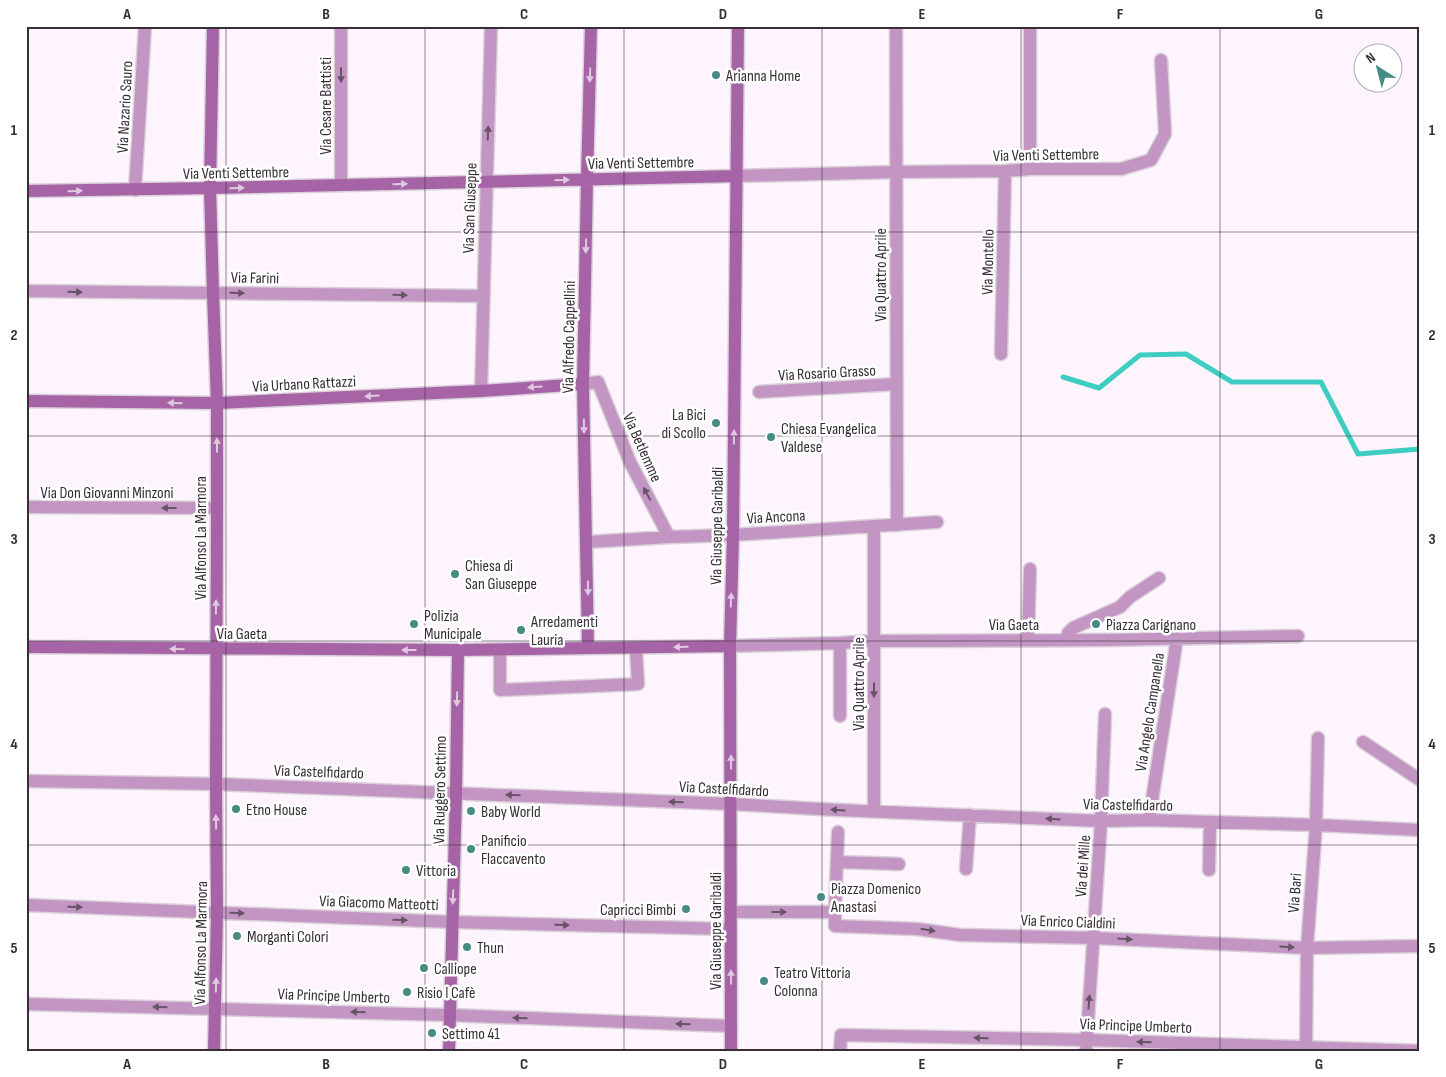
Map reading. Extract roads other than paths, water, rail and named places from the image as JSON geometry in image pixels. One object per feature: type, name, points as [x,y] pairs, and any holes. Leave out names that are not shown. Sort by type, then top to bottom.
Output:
[{"type":"main road","name":"Via Alfonso La Marmora","points":[[213,26],[210,188],[217,403],[217,912],[214,1051]]},
{"type":"main road","name":"Via Alfredo Cappellini","points":[[588,648],[583,384],[591,26]]},
{"type":"main road","name":"Via Giuseppe Garibaldi","points":[[731,1051],[730,646],[733,535],[738,26]]},
{"type":"main road","name":"Via Venti Settembre","points":[[26,191],[737,176]]},
{"type":"main road","name":"Via Urbano Rattazzi","points":[[26,401],[217,403],[481,391],[583,384]]},
{"type":"main road","name":"Via Gaeta","points":[[26,647],[500,650],[730,646]]},
{"type":"main road","name":"Via Ruggero Settimo","points":[[449,1051],[458,650]]},
{"type":"street","name":"Via Nazario Sauro","points":[[135,190],[145,26]]},
{"type":"street","name":"Via Cesare Battisti","points":[[340,185],[341,26]]},
{"type":"street","name":"Via San Giuseppe","points":[[481,391],[491,26]]},
{"type":"street","name":"Via Quattro Aprile","points":[[896,26],[897,525]]},
{"type":"street","points":[[1030,26],[1030,169]]},
{"type":"street","name":"Via Venti Settembre","points":[[737,176],[1030,169],[1121,169],[1151,160],[1165,134],[1160,60]]},
{"type":"street","name":"Via Montello","points":[[1001,354],[1005,171]]},
{"type":"street","name":"Via Farini","points":[[26,291],[483,296]]},
{"type":"street","name":"Via Betlemme","points":[[583,384],[598,382],[630,462],[669,537]]},
{"type":"street","name":"Via Rosario Grasso","points":[[759,392],[897,384]]},
{"type":"street","name":"Via Don Giovanni Minzoni","points":[[26,508],[217,508]]},
{"type":"street","name":"Via Ancona","points":[[587,542],[937,522]]},
{"type":"street","name":"Via Quattro Aprile","points":[[874,527],[874,811]]},
{"type":"street","points":[[1028,640],[1030,569]]},
{"type":"street","points":[[1067,640],[1068,633],[1073,628],[1120,607],[1130,596],[1160,578]]},
{"type":"street","name":"Via Gaeta","points":[[730,646],[840,644],[874,641],[1298,636]]},
{"type":"street","name":"Via Angelo Campanella","points":[[1149,820],[1177,638]]},
{"type":"street","points":[[840,644],[840,716]]},
{"type":"street","points":[[500,650],[500,690],[638,684],[636,648]]},
{"type":"street","name":"Via dei Mille","points":[[1087,1045],[1101,821],[1105,714]]},
{"type":"street","name":"Via Bari","points":[[1306,1049],[1307,948],[1316,825],[1318,738]]},
{"type":"street","points":[[1363,742],[1420,780]]},
{"type":"street","name":"Via Castelfidardo","points":[[26,781],[216,784],[731,804],[1101,821],[1149,820],[1420,830]]},
{"type":"street","points":[[966,869],[970,815]]},
{"type":"street","points":[[1209,870],[1210,822]]},
{"type":"street","points":[[730,912],[836,912],[838,832]]},
{"type":"street","points":[[837,862],[899,864]]},
{"type":"street","name":"Via Giacomo Matteotti","points":[[26,905],[452,922],[730,929]]},
{"type":"street","name":"Via Enrico Cialdini","points":[[836,912],[836,926],[918,929],[960,935],[1094,938],[1307,948],[1420,946]]},
{"type":"street","name":"Via Principe Umberto","points":[[26,1004],[449,1015],[731,1026]]},
{"type":"street","name":"Via Principe Umberto","points":[[840,1051],[841,1035],[1087,1045],[1420,1051]]},
{"type":"waterway","points":[[1063,377],[1099,388],[1140,355],[1186,354],[1232,382],[1321,382],[1358,454],[1420,449]]},
{"type":"place","name":"Arianna Home","points":[[716,75]]},
{"type":"place","name":"La Bici di Scollo","points":[[716,423]]},
{"type":"place","name":"Chiesa Evangelica Valdese","points":[[771,437]]},
{"type":"place","name":"Chiesa di San Giuseppe","points":[[455,574]]},
{"type":"place","name":"Polizia Municipale","points":[[414,624]]},
{"type":"place","name":"Piazza Carignano","points":[[1096,624]]},
{"type":"place","name":"Arredamenti Lauria","points":[[521,630]]},
{"type":"place","name":"Etno House","points":[[236,809]]},
{"type":"place","name":"Baby World","points":[[471,811]]},
{"type":"place","name":"Panificio Flaccavento","points":[[471,849]]},
{"type":"place","name":"Vittoria","points":[[406,870]]},
{"type":"place","name":"Piazza Domenico Anastasi","points":[[821,897]]},
{"type":"place","name":"Capricci Bimbi","points":[[686,909]]},
{"type":"place","name":"Morganti Colori","points":[[237,936]]},
{"type":"place","name":"Thun","points":[[467,947]]},
{"type":"place","name":"Calliope","points":[[424,968]]},
{"type":"place","name":"Teatro Vittoria Colonna","points":[[764,981]]},
{"type":"place","name":"Risio I Cafè","points":[[407,992]]},
{"type":"place","name":"Settimo 41","points":[[432,1033]]}]
